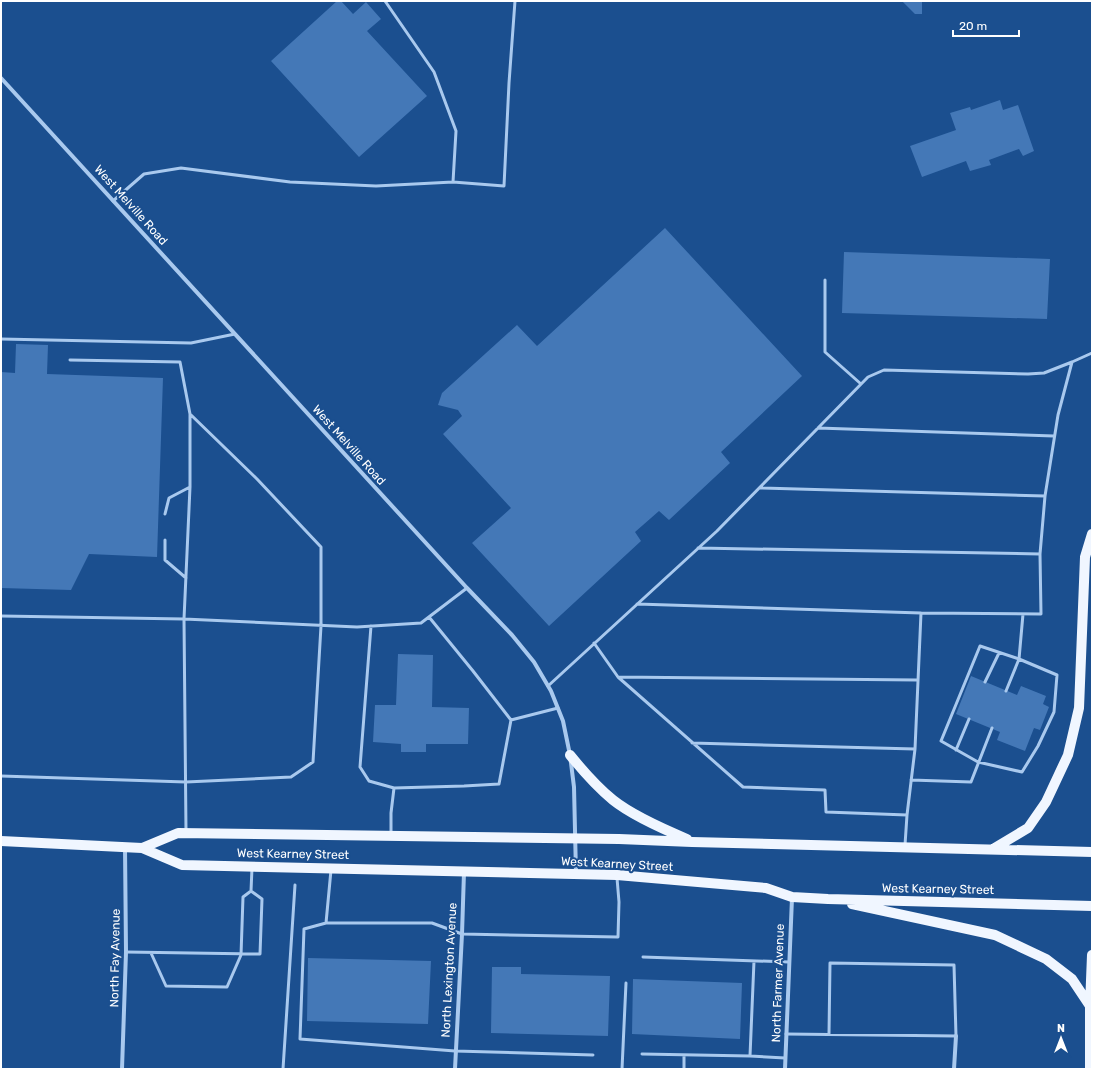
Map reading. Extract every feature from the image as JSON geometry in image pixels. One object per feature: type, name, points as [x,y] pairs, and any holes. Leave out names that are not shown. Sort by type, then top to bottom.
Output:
[{"type":"main road","points":[[993,849],[1028,828],[1046,802],[1068,755],[1079,708],[1085,557],[1092,534]]},
{"type":"main road","points":[[570,755],[596,784],[613,800],[631,812],[692,842]]},
{"type":"main road","name":"West Kearney Street","points":[[142,848],[178,833],[186,833],[575,838],[1092,852]]},
{"type":"main road","name":"West Kearney Street","points":[[1,841],[142,848],[182,865],[576,874],[766,888],[792,897],[1092,906]]},
{"type":"main road","points":[[828,899],[995,935],[1046,959],[1072,979],[1090,1006]]},
{"type":"main road","points":[[1090,1069],[1092,955]]},
{"type":"street","name":"West Melville Road","points":[[1,78],[467,588],[512,634],[534,662],[552,692],[563,721],[570,755],[574,787],[576,874]]},
{"type":"street","name":"North Fay Avenue","points":[[122,1069],[126,952],[125,847]]},
{"type":"street","name":"North Lexington Avenue","points":[[455,1069],[464,872]]},
{"type":"street","name":"North Farmer Avenue","points":[[785,1069],[792,897]]},
{"type":"street","points":[[954,1069],[956,1036]]},
{"type":"lane","points":[[385,1],[434,72],[456,131],[453,182]]},
{"type":"lane","points":[[113,201],[144,174],[181,168],[290,182],[368,186],[453,182],[504,186],[515,1]]},
{"type":"lane","points":[[825,280],[826,352],[861,384]]},
{"type":"lane","points":[[1,339],[192,343],[235,334]]},
{"type":"lane","points":[[548,686],[717,531],[761,488],[817,428],[868,377],[884,370],[1028,374],[1044,373],[1092,353]]},
{"type":"lane","points":[[70,360],[180,362],[190,414],[190,487],[184,619],[186,833]]},
{"type":"lane","points":[[637,604],[921,613],[1041,614],[1040,554],[1045,496],[1058,414],[1072,362]]},
{"type":"lane","points":[[1,776],[186,782],[291,777],[313,762],[321,626],[321,547],[257,479],[190,414]]},
{"type":"lane","points":[[817,428],[1054,436]]},
{"type":"lane","points":[[165,514],[169,498],[190,487]]},
{"type":"lane","points":[[761,488],[1045,496]]},
{"type":"lane","points":[[165,540],[165,560],[186,578]]},
{"type":"lane","points":[[698,548],[1040,554]]},
{"type":"lane","points":[[1,616],[184,619],[357,627],[421,623],[467,588]]},
{"type":"lane","points":[[905,847],[906,815],[915,749],[921,613]]},
{"type":"lane","points":[[1006,691],[1019,659],[1023,614]]},
{"type":"lane","points":[[371,626],[360,767],[369,782],[394,788],[499,784],[511,720],[429,617]]},
{"type":"lane","points":[[594,643],[618,677],[743,787],[825,790],[826,812],[906,815]]},
{"type":"lane","points":[[980,646],[1019,659],[1057,675],[1054,712],[1038,746],[1022,772],[978,762],[941,741],[980,646]]},
{"type":"lane","points":[[985,682],[999,652]]},
{"type":"lane","points":[[618,677],[917,680]]},
{"type":"lane","points":[[511,720],[558,708]]},
{"type":"lane","points":[[956,750],[969,719]]},
{"type":"lane","points":[[911,780],[971,782],[992,728]]},
{"type":"lane","points":[[692,742],[915,749]]},
{"type":"lane","points":[[391,836],[391,813],[394,788]]},
{"type":"lane","points":[[251,891],[252,867]]},
{"type":"lane","points":[[326,923],[331,868]]},
{"type":"lane","points":[[593,1055],[456,1051],[300,1039],[304,929],[326,923],[432,923],[462,934],[618,937],[619,902],[617,876]]},
{"type":"lane","points":[[283,1069],[295,885]]},
{"type":"lane","points":[[126,952],[240,955],[260,954],[262,899],[251,891]]},
{"type":"lane","points":[[151,953],[166,986],[227,987],[240,955],[243,897],[251,891]]},
{"type":"lane","points":[[642,957],[789,962]]},
{"type":"lane","points":[[750,1056],[754,961]]},
{"type":"lane","points":[[786,1034],[956,1036],[954,965],[830,962],[829,1034]]},
{"type":"lane","points":[[622,1069],[626,983]]},
{"type":"lane","points":[[642,1054],[785,1058]]},
{"type":"lane","points":[[684,1055],[684,1069]]},
{"type":"building","points":[[337,1],[341,1],[353,14],[366,2],[381,19],[367,31],[427,96],[359,157],[271,61]]},
{"type":"building","points":[[902,1],[922,1],[922,14],[915,14]]},
{"type":"building","points":[[1000,100],[1003,110],[1018,105],[1034,151],[1023,156],[1019,149],[989,160],[991,165],[970,171],[966,161],[922,177],[910,146],[956,130],[950,113],[970,107],[971,110]]},
{"type":"building","points":[[665,228],[802,376],[721,452],[730,463],[669,520],[659,511],[635,532],[641,541],[549,626],[472,543],[511,508],[443,434],[462,416],[458,410],[438,405],[442,393],[517,325],[537,346]]},
{"type":"building","points":[[844,252],[1050,259],[1047,319],[842,313]]},
{"type":"building","points":[[16,344],[48,345],[47,374],[163,378],[157,557],[89,554],[71,590],[1,588],[1,372],[15,373]]},
{"type":"building","points":[[398,654],[433,655],[432,707],[469,708],[468,744],[426,744],[426,752],[401,752],[401,744],[373,742],[375,705],[396,705]]},
{"type":"building","points":[[971,676],[1017,695],[1021,686],[1046,696],[1043,704],[1049,707],[1040,730],[1034,728],[1025,751],[997,740],[1000,732],[956,714]]},
{"type":"building","points":[[308,958],[431,961],[428,1024],[307,1021]]},
{"type":"building","points":[[492,967],[521,967],[521,974],[610,976],[608,1036],[491,1033]]},
{"type":"building","points":[[633,979],[742,983],[740,1039],[632,1034]]}]
